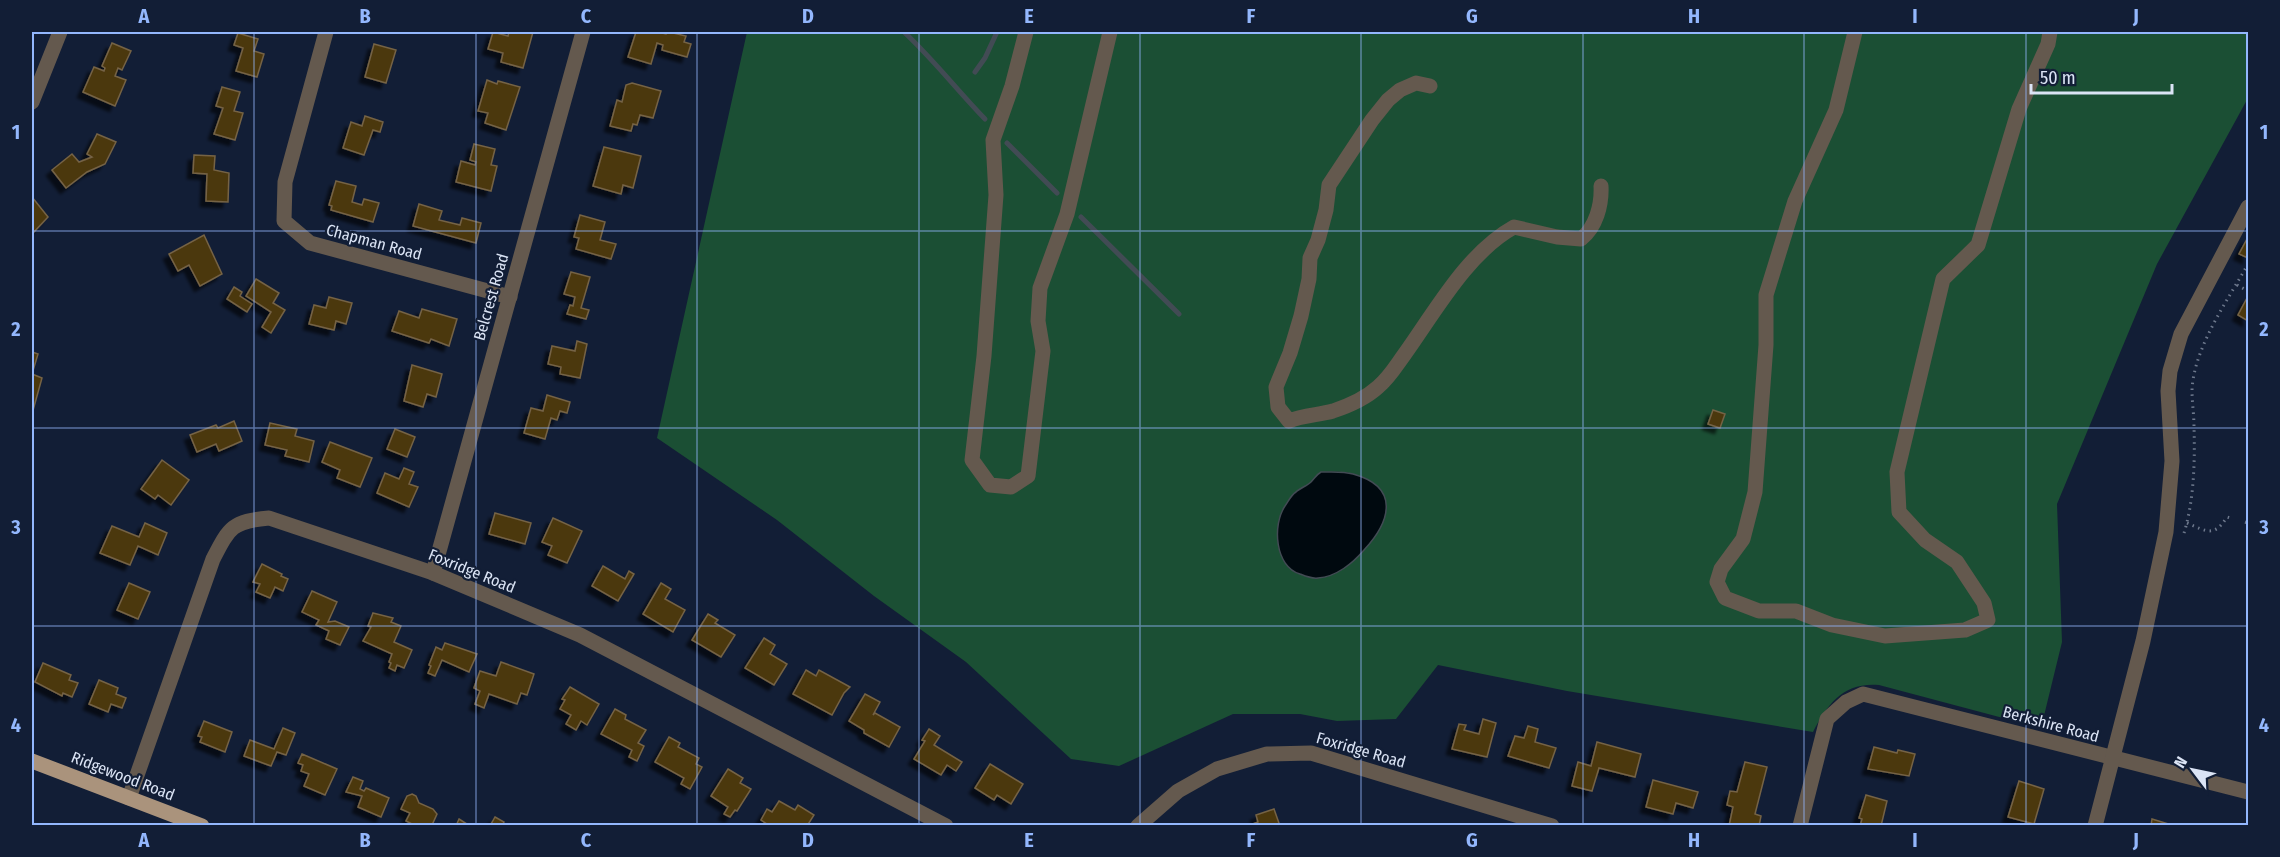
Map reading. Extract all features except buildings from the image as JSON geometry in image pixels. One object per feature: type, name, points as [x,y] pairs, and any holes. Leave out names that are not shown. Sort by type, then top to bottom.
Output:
[{"type":"main road","name":"Ridgewood Road","points":[[32,761],[202,825]]},
{"type":"street","points":[[32,102],[60,32]]},
{"type":"street","name":"Chapman Road","points":[[326,32],[285,182],[284,221],[310,243],[510,297]]},
{"type":"street","name":"Belcrest Road","points":[[433,573],[584,32]]},
{"type":"street","points":[[1026,32],[1012,86],[993,140],[996,195],[984,356],[972,460],[990,485],[1011,487],[1028,476],[1043,351],[1038,321],[1040,288],[1067,214],[1110,32]]},
{"type":"street","points":[[1855,32],[1836,110],[1796,201],[1766,295],[1766,345],[1755,492],[1743,539],[1721,569],[1717,582],[1725,598],[1759,610],[1796,611],[1832,626],[1886,636],[1965,630],[1988,620],[1984,603],[1957,562],[1925,540],[1899,512],[1897,472],[1943,279],[1978,245],[2019,109],[2048,44],[2050,32]]},
{"type":"street","points":[[1430,86],[1416,83],[1400,90],[1388,100],[1329,185],[1326,210],[1318,240],[1310,258],[1309,279],[1301,316],[1290,353],[1276,387],[1278,407],[1289,421],[1317,412],[1333,411],[1378,388],[1394,370],[1461,276],[1492,241],[1506,231],[1514,227],[1557,237],[1581,239],[1588,234],[1597,216],[1602,196],[1601,186]]},
{"type":"street","points":[[2095,825],[2143,641],[2166,532],[2172,461],[2168,391],[2172,364],[2181,334],[2248,207]]},
{"type":"street","name":"Foxridge Road","points":[[129,798],[213,559],[228,530],[249,520],[269,518],[433,573],[580,635],[946,825]]},
{"type":"street","name":"Berkshire Road","points":[[1800,825],[1827,719],[1846,702],[1863,694],[2248,792]]},
{"type":"street","name":"Foxridge Road","points":[[1138,825],[1178,791],[1217,769],[1267,754],[1311,753],[1543,824]]},
{"type":"path","points":[[2230,518],[2227,517],[2222,525],[2212,531],[2206,531],[2187,523],[2194,444],[2192,390],[2194,376],[2205,344],[2248,264]]},
{"type":"path","points":[[2237,285],[2248,291]]},
{"type":"green space","points":[[747,32],[2248,32],[2248,98],[2157,264],[2057,504],[2062,642],[2041,728],[1879,685],[1867,685],[1856,687],[1838,696],[1813,732],[1567,691],[1438,665],[1396,719],[1337,721],[1300,714],[1233,714],[1119,766],[1071,759],[966,662],[874,596],[777,520],[657,438]]},
{"type":"shaded area","points":[[1321,472],[1349,473],[1368,480],[1378,487],[1384,496],[1386,506],[1385,517],[1380,528],[1360,555],[1338,572],[1325,577],[1313,578],[1292,570],[1285,563],[1278,545],[1277,534],[1281,514],[1294,493]]},
{"type":"waterway","points":[[904,32],[985,119]]},
{"type":"waterway","points":[[975,72],[985,58],[997,32]]},
{"type":"waterway","points":[[1007,143],[1057,193]]},
{"type":"waterway","points":[[1081,217],[1179,314]]}]
